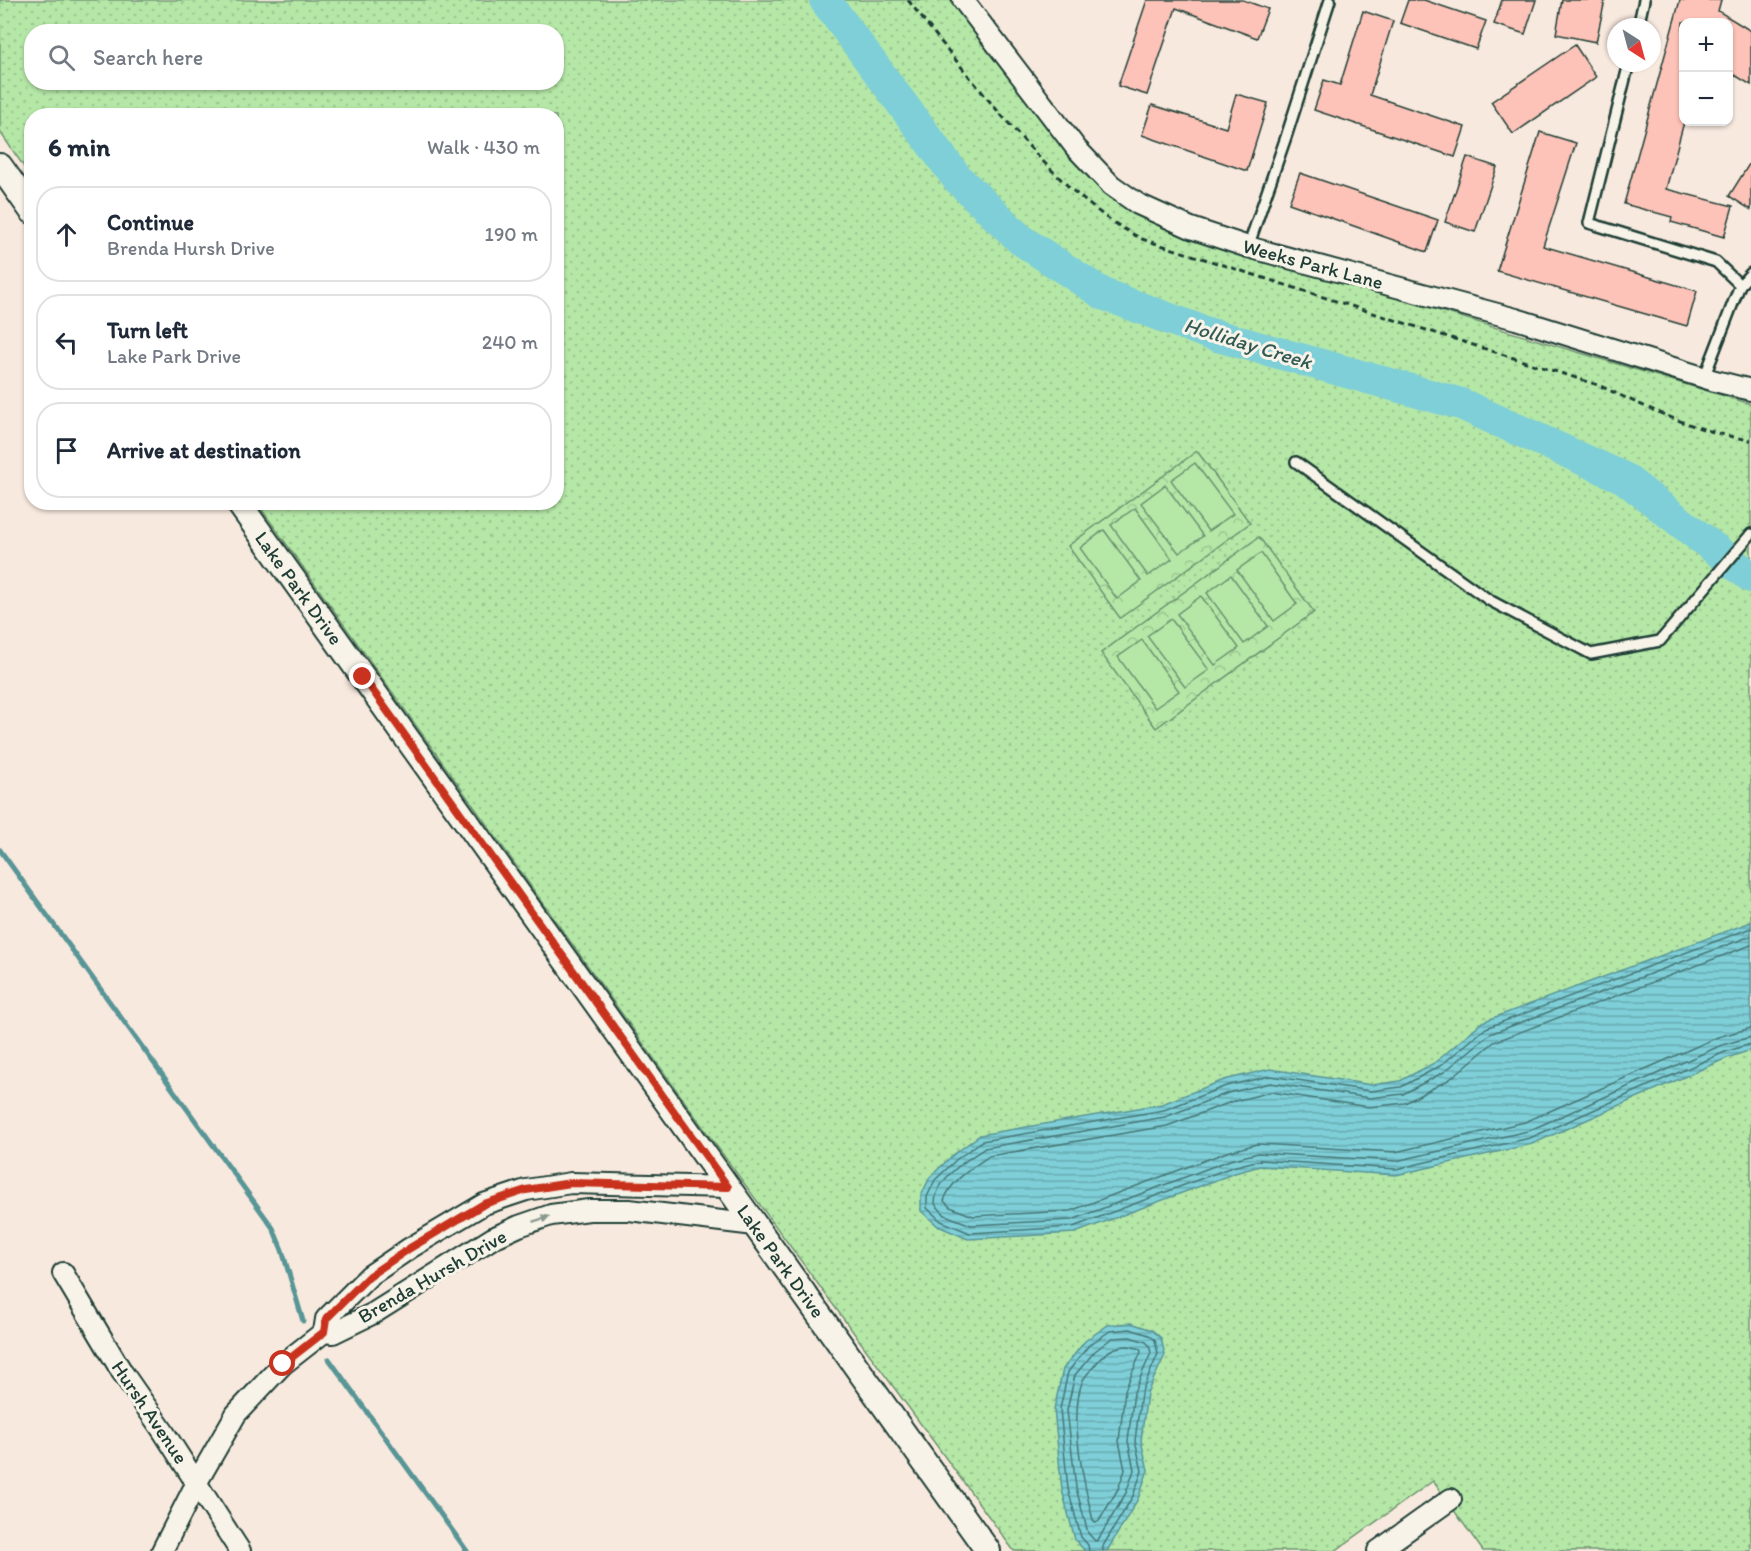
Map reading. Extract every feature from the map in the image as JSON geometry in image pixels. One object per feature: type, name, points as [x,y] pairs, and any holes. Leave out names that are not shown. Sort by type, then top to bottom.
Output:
[{"type":"street","name":"Weeks Park Lane","points":[[963,0],[1076,148],[1111,185],[1138,204],[1162,216],[1248,247],[1516,319],[1704,378],[1751,390]]},
{"type":"street","points":[[0,166],[24,200]]},
{"type":"street","name":"Lake Park Drive","points":[[244,510],[988,1551]]},
{"type":"street","name":"Brenda Hursh Drive","points":[[162,1551],[197,1482],[236,1414],[283,1364],[324,1332],[326,1319],[369,1276],[410,1248],[484,1204],[526,1190],[571,1183],[728,1187]]},
{"type":"street","name":"Brenda Hursh Drive","points":[[324,1332],[333,1333],[374,1313],[493,1238],[551,1215],[589,1210],[629,1210],[755,1225]]},
{"type":"street","name":"Hursh Avenue","points":[[63,1273],[122,1372],[197,1482],[240,1551]]},
{"type":"street","points":[[1378,1551],[1450,1499]]},
{"type":"lane","points":[[1248,247],[1330,0]]},
{"type":"lane","points":[[1640,18],[1644,0]]},
{"type":"lane","points":[[1627,72],[1589,223],[1716,262],[1740,285]]},
{"type":"lane","points":[[1704,378],[1740,285],[1751,273]]},
{"type":"lane","points":[[1296,462],[1489,600],[1591,654],[1660,641],[1751,534]]},
{"type":"green space","points":[[0,0],[954,0],[1133,211],[1157,223],[1246,253],[1751,404],[1751,1551],[1483,1551],[1433,1481],[1335,1551],[1014,1551],[710,1137],[262,510],[564,510],[564,108],[24,108],[24,167],[0,132]]},
{"type":"green space","points":[[1197,451],[1250,523],[1120,618],[1068,546]]},
{"type":"green space","points":[[1195,463],[1233,514],[1208,531],[1171,480]]},
{"type":"green space","points":[[1165,485],[1203,536],[1179,553],[1141,503]]},
{"type":"green space","points":[[1135,508],[1172,559],[1148,576],[1111,525]]},
{"type":"green space","points":[[1104,530],[1141,581],[1117,599],[1080,548]]},
{"type":"green space","points":[[1259,537],[1314,612],[1156,728],[1101,653]]},
{"type":"green space","points":[[1261,553],[1297,604],[1274,621],[1237,570]]},
{"type":"green space","points":[[1231,575],[1268,626],[1244,644],[1207,593]]},
{"type":"green space","points":[[1201,596],[1239,648],[1215,665],[1177,614]]},
{"type":"green space","points":[[1171,619],[1209,670],[1185,687],[1147,636]]},
{"type":"green space","points":[[1142,640],[1179,691],[1155,708],[1118,657]]},
{"type":"water","points":[[1751,922],[1751,1050],[1727,1058],[1532,1144],[1396,1175],[1260,1166],[1235,1173],[1075,1233],[968,1239],[938,1226],[921,1211],[921,1196],[930,1177],[953,1155],[980,1135],[1162,1104],[1224,1080],[1270,1069],[1372,1085],[1400,1081],[1436,1062],[1482,1022]]},
{"type":"water","points":[[1131,1323],[1152,1330],[1161,1338],[1165,1355],[1147,1393],[1141,1441],[1148,1470],[1138,1499],[1107,1551],[1085,1551],[1075,1540],[1062,1490],[1054,1409],[1063,1369],[1085,1341],[1108,1325]]},
{"type":"building","points":[[1147,0],[1243,0],[1268,9],[1257,38],[1176,8],[1147,95],[1118,86]]},
{"type":"building","points":[[1408,0],[1424,0],[1486,21],[1476,49],[1400,23]]},
{"type":"building","points":[[1502,0],[1536,0],[1525,34],[1494,24]]},
{"type":"building","points":[[1562,0],[1605,0],[1596,42],[1556,34]]},
{"type":"building","points":[[1680,0],[1721,0],[1718,11],[1730,18],[1679,18],[1679,126],[1683,126],[1666,189],[1733,206],[1724,237],[1671,222],[1672,217],[1624,204]]},
{"type":"building","points":[[1363,11],[1393,21],[1370,95],[1465,127],[1455,157],[1314,110],[1324,80],[1340,85]]},
{"type":"building","points":[[1733,20],[1751,31],[1751,85],[1733,74]]},
{"type":"building","points":[[1575,45],[1596,77],[1513,134],[1491,102]]},
{"type":"building","points":[[1236,94],[1268,103],[1247,171],[1142,135],[1152,105],[1226,128]]},
{"type":"building","points":[[1540,132],[1576,143],[1543,246],[1697,291],[1687,326],[1497,271]]},
{"type":"building","points":[[1467,157],[1497,167],[1475,232],[1445,222]]},
{"type":"building","points":[[1751,161],[1751,210],[1729,196]]},
{"type":"building","points":[[1300,173],[1438,220],[1427,252],[1289,203]]},
{"type":"waterway","name":"Holliday Creek","points":[[825,0],[957,178],[1021,240],[1103,294],[1207,333],[1461,404],[1624,478],[1751,577]]},
{"type":"waterway","points":[[0,850],[273,1228],[282,1250],[303,1321]]},
{"type":"waterway","points":[[329,1359],[467,1551]]},
{"type":"route","points":[[283,1364],[324,1332],[326,1319],[369,1276],[410,1248],[484,1204],[526,1190],[571,1183],[728,1187],[363,677]]}]
